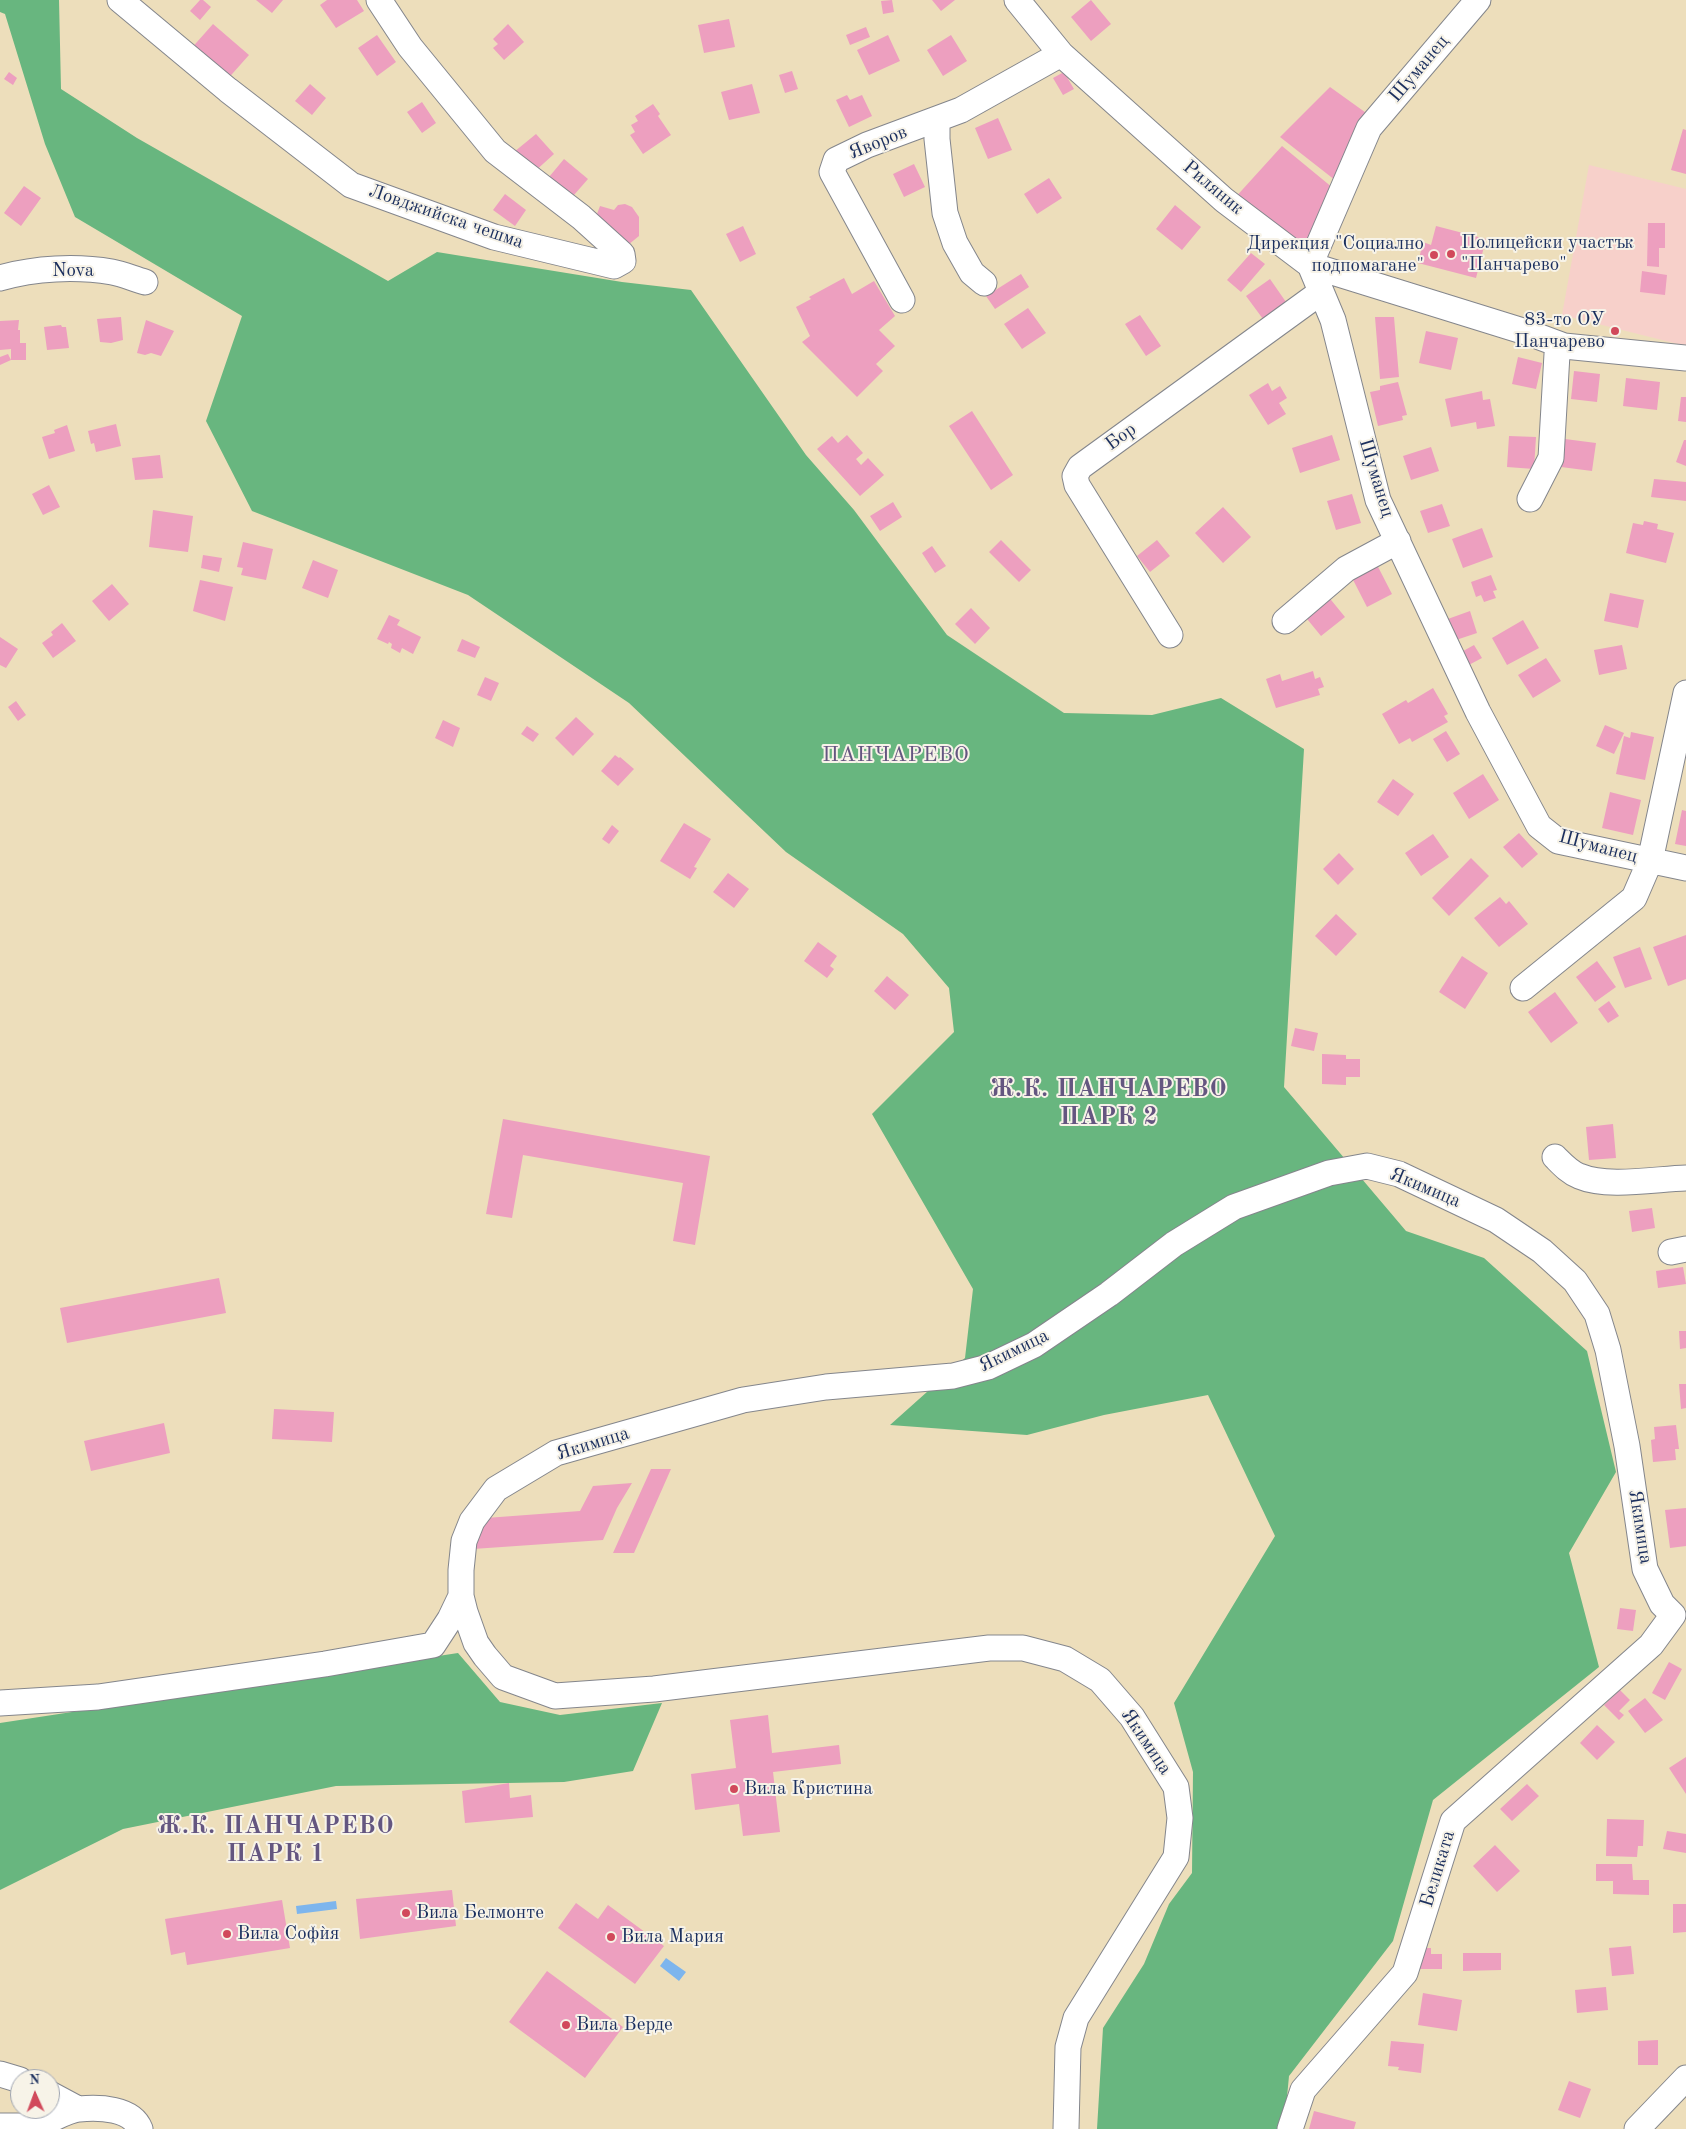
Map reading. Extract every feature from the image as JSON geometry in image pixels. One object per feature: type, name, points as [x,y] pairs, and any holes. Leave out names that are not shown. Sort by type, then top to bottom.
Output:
[{"type":"street","name":"Ловджийска чешма","points":[[120,0],[228,90],[350,185],[494,237],[614,266],[623,261],[622,254],[581,217],[495,151],[410,47],[379,0]]},
{"type":"street","name":"Риляник","points":[[1017,0],[1061,54],[1224,200],[1310,265],[1529,333],[1564,346],[1686,358]]},
{"type":"street","name":"Шуманец","points":[[1478,0],[1369,128],[1310,265],[1334,320],[1378,500],[1478,712],[1539,826],[1558,841],[1686,868]]},
{"type":"street","name":"Яворов","points":[[902,300],[832,172],[836,160],[866,146],[961,110],[1061,54]]},
{"type":"street","points":[[938,119],[937,139],[945,213],[955,243],[963,258],[972,273],[984,283]]},
{"type":"street","name":"Nova","points":[[0,278],[20,272],[81,268],[113,272],[145,282]]},
{"type":"street","name":"Бор","points":[[1170,635],[1077,485],[1075,476],[1080,467],[1321,292]]},
{"type":"street","points":[[1530,498],[1551,458],[1558,354],[1564,346]]},
{"type":"street","points":[[1285,621],[1346,569],[1398,541]]},
{"type":"street","points":[[1523,988],[1634,898],[1650,861],[1686,693]]},
{"type":"street","points":[[1555,1157],[1569,1171],[1592,1180],[1609,1182],[1686,1178]]},
{"type":"street","name":"Якимица","points":[[1066,2129],[1068,2047],[1076,2018],[1176,1857],[1180,1818],[1176,1787],[1132,1716],[1100,1680],[1065,1659],[1023,1648],[990,1648],[654,1689],[555,1696],[503,1677],[476,1643],[465,1612],[460,1570],[464,1541],[472,1521],[496,1489],[556,1453],[743,1400],[826,1388],[953,1376],[988,1367],[1034,1345],[1110,1294],[1174,1244],[1234,1207],[1329,1173],[1367,1166],[1400,1174],[1496,1220],[1542,1251],[1575,1281],[1597,1314],[1608,1350],[1627,1446],[1645,1569],[1662,1604],[1679,1614]]},
{"type":"street","points":[[0,1703],[98,1697],[324,1664],[434,1645],[462,1596]]},
{"type":"street","name":"Беликата","points":[[1290,2129],[1303,2090],[1405,1973],[1453,1821],[1651,1645],[1679,1614]]},
{"type":"street","points":[[1637,2129],[1686,2078]]},
{"type":"street","points":[[60,2099],[78,2109],[124,2112],[131,2115],[140,2129]]},
{"type":"street","points":[[0,2126],[42,2123],[78,2109]]},
{"type":"shaded area","points":[[1589,165],[1686,189],[1686,346],[1562,315]]},
{"type":"green space","points":[[0,0],[59,0],[61,89],[137,138],[388,281],[437,252],[622,282],[691,290],[806,455],[854,510],[947,635],[1064,713],[1152,715],[1221,698],[1304,749],[1284,1087],[1406,1231],[1484,1258],[1587,1351],[1616,1472],[1569,1553],[1599,1667],[1433,1800],[1393,1941],[1289,2076],[1284,2129],[1097,2129],[1103,2028],[1144,1964],[1169,1904],[1192,1873],[1193,1772],[1174,1703],[1275,1536],[1208,1395],[1104,1415],[1027,1435],[890,1425],[965,1358],[973,1289],[872,1114],[954,1032],[949,988],[903,934],[786,852],[629,703],[468,595],[252,511],[206,421],[242,316],[75,217],[45,144],[5,14],[0,12]]},
{"type":"green space","points":[[458,1653],[500,1702],[560,1715],[662,1703],[633,1771],[564,1782],[336,1786],[123,1829],[0,1890],[0,1723]]},
{"type":"water","points":[[336,1901],[337,1909],[297,1914],[296,1906]]},
{"type":"water","points":[[666,1958],[686,1972],[679,1981],[660,1966]]},
{"type":"building","points":[[200,0],[203,0],[211,7],[200,20],[190,11]]},
{"type":"building","points":[[256,0],[283,0],[272,13]]},
{"type":"building","points":[[327,0],[357,0],[364,11],[336,28],[320,5]]},
{"type":"building","points":[[892,0],[894,12],[883,14],[881,1]]},
{"type":"building","points":[[932,0],[955,0],[941,11]]},
{"type":"building","points":[[1091,0],[1111,24],[1091,41],[1071,17]]},
{"type":"building","points":[[729,19],[735,47],[704,53],[698,25]]},
{"type":"building","points":[[213,24],[249,55],[225,82],[189,51]]},
{"type":"building","points":[[508,24],[524,42],[504,60],[493,48],[498,44],[493,39]]},
{"type":"building","points":[[866,27],[870,37],[850,45],[846,35]]},
{"type":"building","points":[[377,35],[396,62],[377,76],[358,48]]},
{"type":"building","points":[[888,35],[900,61],[869,75],[857,50]]},
{"type":"building","points":[[951,35],[967,61],[943,76],[927,50]]},
{"type":"building","points":[[792,71],[798,89],[785,93],[779,75]]},
{"type":"building","points":[[9,72],[17,78],[13,85],[4,79]]},
{"type":"building","points":[[1064,72],[1074,89],[1063,95],[1053,78]]},
{"type":"building","points":[[310,84],[326,98],[312,115],[295,101]]},
{"type":"building","points":[[752,84],[760,113],[729,120],[721,92]]},
{"type":"building","points":[[1330,87],[1369,115],[1340,184],[1280,137]]},
{"type":"building","points":[[847,95],[850,100],[862,95],[872,116],[849,127],[836,100]]},
{"type":"building","points":[[422,102],[436,123],[422,133],[407,112]]},
{"type":"building","points":[[653,104],[660,114],[658,116],[671,135],[643,154],[630,135],[635,132],[631,125],[638,121],[635,116]]},
{"type":"building","points":[[998,118],[1012,150],[988,159],[975,128]]},
{"type":"building","points":[[1683,129],[1686,130],[1686,174],[1671,170]]},
{"type":"building","points":[[536,134],[554,154],[533,173],[514,152]]},
{"type":"building","points":[[1282,146],[1333,188],[1303,256],[1233,200]]},
{"type":"building","points":[[564,159],[588,179],[567,203],[544,183]]},
{"type":"building","points":[[914,164],[925,187],[904,197],[893,174]]},
{"type":"building","points":[[1049,178],[1062,198],[1037,214],[1024,194]]},
{"type":"building","points":[[24,186],[41,198],[21,226],[4,213]]},
{"type":"building","points":[[505,194],[526,210],[515,226],[493,210]]},
{"type":"building","points":[[625,204],[632,207],[639,217],[639,236],[623,249],[589,210],[597,214],[600,206],[614,210],[618,205]]},
{"type":"building","points":[[1175,205],[1201,227],[1182,250],[1156,229]]},
{"type":"building","points":[[1648,223],[1665,223],[1665,248],[1659,248],[1659,267],[1647,266]]},
{"type":"building","points":[[743,226],[756,254],[740,262],[726,234]]},
{"type":"building","name":"Полицейски участък \"Панчарево\"","points":[[1436,226],[1486,239],[1476,278],[1418,263],[1423,242],[1431,245]]},
{"type":"building","points":[[1251,253],[1265,264],[1241,292],[1227,280]]},
{"type":"building","points":[[1642,271],[1667,275],[1665,295],[1640,292]]},
{"type":"building","points":[[1021,274],[1029,287],[995,309],[986,296]]},
{"type":"building","points":[[844,278],[852,294],[874,281],[895,316],[879,330],[895,346],[876,364],[883,371],[857,397],[802,342],[810,336],[796,307],[811,299],[809,297]]},
{"type":"building","points":[[1270,279],[1286,302],[1263,319],[1246,296]]},
{"type":"building","points":[[1028,308],[1046,333],[1022,349],[1004,324]]},
{"type":"building","points":[[1140,315],[1161,346],[1146,356],[1125,324]]},
{"type":"building","points":[[121,317],[123,340],[111,343],[100,342],[97,319]]},
{"type":"building","points":[[1375,317],[1394,317],[1399,377],[1380,379]]},
{"type":"building","points":[[19,320],[20,343],[26,343],[26,360],[11,360],[11,349],[0,350],[0,321]]},
{"type":"building","points":[[146,320],[174,331],[161,356],[151,353],[145,355],[137,353]]},
{"type":"building","points":[[61,325],[66,327],[69,348],[47,350],[44,327]]},
{"type":"building","points":[[1426,331],[1458,338],[1451,370],[1419,363]]},
{"type":"building","points":[[8,354],[11,360],[0,365],[0,357]]},
{"type":"building","points":[[1518,357],[1542,363],[1536,389],[1512,384]]},
{"type":"building","points":[[1574,371],[1600,374],[1597,402],[1571,399]]},
{"type":"building","points":[[1626,378],[1660,382],[1657,410],[1623,406]]},
{"type":"building","points":[[1398,382],[1407,415],[1402,416],[1403,420],[1378,426],[1370,392],[1380,390],[1380,386]]},
{"type":"building","points":[[1268,383],[1272,391],[1280,386],[1287,398],[1279,403],[1286,414],[1268,425],[1249,395]]},
{"type":"building","points":[[1482,391],[1483,400],[1490,399],[1495,426],[1477,429],[1476,422],[1451,427],[1445,399]]},
{"type":"building","points":[[1681,397],[1686,397],[1686,422],[1678,421]]},
{"type":"building","points":[[972,411],[1013,475],[991,490],[949,426]]},
{"type":"building","points":[[116,424],[121,446],[96,452],[94,443],[91,444],[88,431]]},
{"type":"building","points":[[67,425],[75,451],[49,459],[42,437],[55,433],[54,430]]},
{"type":"building","points":[[847,435],[863,453],[856,459],[861,465],[868,458],[884,475],[860,496],[817,449],[832,436],[838,443]]},
{"type":"building","points":[[1332,435],[1340,460],[1300,473],[1292,448]]},
{"type":"building","points":[[1509,436],[1536,437],[1534,469],[1507,467]]},
{"type":"building","points":[[1565,439],[1596,443],[1592,471],[1561,467]]},
{"type":"building","points":[[1684,440],[1686,440],[1686,466],[1676,462]]},
{"type":"building","points":[[1431,447],[1439,471],[1411,480],[1403,456]]},
{"type":"building","points":[[160,455],[163,478],[135,480],[132,458]]},
{"type":"building","points":[[1654,479],[1686,482],[1686,501],[1651,497]]},
{"type":"building","points":[[49,485],[60,507],[43,515],[32,494]]},
{"type":"building","points":[[1352,494],[1361,523],[1336,530],[1327,501]]},
{"type":"building","points":[[893,502],[902,517],[880,531],[870,516]]},
{"type":"building","points":[[1442,504],[1450,526],[1428,533],[1420,511]]},
{"type":"building","points":[[1223,507],[1251,537],[1223,563],[1195,533]]},
{"type":"building","points":[[153,510],[193,516],[188,552],[149,547]]},
{"type":"building","points":[[1644,521],[1658,524],[1657,529],[1674,533],[1666,563],[1626,553],[1633,523],[1643,525]]},
{"type":"building","points":[[1482,528],[1493,557],[1463,568],[1452,539]]},
{"type":"building","points":[[1001,540],[1031,570],[1019,582],[989,552]]},
{"type":"building","points":[[1157,540],[1170,556],[1150,572],[1137,556]]},
{"type":"building","points":[[243,542],[273,549],[266,580],[241,575],[243,568],[237,567]]},
{"type":"building","points":[[932,546],[946,566],[935,573],[922,553]]},
{"type":"building","points":[[203,555],[222,558],[219,572],[201,568]]},
{"type":"building","points":[[1374,559],[1392,594],[1367,607],[1349,572]]},
{"type":"building","points":[[313,560],[338,570],[328,598],[302,588]]},
{"type":"building","points":[[1491,575],[1497,590],[1493,591],[1496,598],[1484,602],[1481,595],[1476,597],[1471,582]]},
{"type":"building","points":[[200,580],[233,587],[225,621],[193,611]]},
{"type":"building","points":[[112,584],[129,604],[109,621],[92,601]]},
{"type":"building","points":[[1610,593],[1644,600],[1638,628],[1604,621]]},
{"type":"building","points":[[1327,595],[1345,617],[1321,636],[1303,614]]},
{"type":"building","points":[[971,608],[990,628],[975,644],[955,624]]},
{"type":"building","points":[[1470,611],[1477,633],[1453,641],[1445,620]]},
{"type":"building","points":[[389,615],[400,620],[397,625],[421,637],[413,654],[402,648],[400,653],[391,648],[392,644],[389,642],[388,644],[377,639]]},
{"type":"building","points":[[1523,620],[1539,648],[1507,665],[1492,638]]},
{"type":"building","points":[[62,623],[76,641],[53,658],[42,643],[53,635],[51,632]]},
{"type":"building","points":[[0,637],[18,649],[6,668],[0,665]]},
{"type":"building","points":[[462,639],[480,647],[475,658],[457,651]]},
{"type":"building","points":[[1474,645],[1482,658],[1463,668],[1456,655]]},
{"type":"building","points":[[1622,645],[1627,669],[1599,675],[1594,650]]},
{"type":"building","points":[[1546,658],[1561,681],[1533,698],[1518,675]]},
{"type":"building","points":[[1313,671],[1315,679],[1320,677],[1324,687],[1318,689],[1320,695],[1276,708],[1266,679],[1280,674],[1282,681]]},
{"type":"building","points":[[485,677],[499,683],[491,701],[477,695]]},
{"type":"building","points":[[1433,688],[1448,714],[1444,716],[1448,722],[1412,742],[1410,738],[1399,744],[1382,714],[1406,700],[1408,703]]},
{"type":"building","points":[[16,701],[26,715],[18,721],[8,707]]},
{"type":"building","points":[[576,717],[594,734],[573,756],[555,738]]},
{"type":"building","points":[[443,720],[460,728],[453,747],[435,738]]},
{"type":"building","points":[[1605,725],[1624,733],[1614,754],[1596,746]]},
{"type":"building","points":[[527,726],[539,734],[533,742],[521,734]]},
{"type":"building","points":[[1446,731],[1460,754],[1447,762],[1433,739]]},
{"type":"building","points":[[1631,732],[1654,737],[1645,780],[1616,774],[1624,736],[1630,738]]},
{"type":"building","points":[[615,755],[634,769],[618,786],[601,771]]},
{"type":"building","points":[[1483,774],[1499,800],[1469,819],[1453,793]]},
{"type":"building","points":[[1393,779],[1414,794],[1398,816],[1377,802]]},
{"type":"building","points":[[1610,792],[1641,800],[1633,835],[1602,828]]},
{"type":"building","points":[[1682,810],[1686,811],[1686,846],[1675,844]]},
{"type":"building","points":[[684,823],[711,839],[694,867],[697,868],[690,879],[660,861]]},
{"type":"building","points":[[612,825],[619,831],[609,844],[602,839]]},
{"type":"building","points":[[1519,833],[1538,854],[1522,868],[1503,847]]},
{"type":"building","points":[[1433,834],[1449,857],[1421,876],[1405,853]]},
{"type":"building","points":[[1339,853],[1354,869],[1338,885],[1323,869]]},
{"type":"building","points":[[1471,858],[1489,876],[1449,916],[1432,898]]},
{"type":"building","points":[[728,873],[749,889],[734,908],[713,892]]},
{"type":"building","points":[[1500,897],[1506,904],[1509,901],[1528,924],[1499,947],[1474,918]]},
{"type":"building","points":[[1336,914],[1357,934],[1336,956],[1315,936]]},
{"type":"building","points":[[1686,935],[1686,979],[1668,986],[1653,947]]},
{"type":"building","points":[[818,942],[837,956],[830,966],[834,969],[827,978],[804,961]]},
{"type":"building","points":[[1640,947],[1652,979],[1625,988],[1613,957]]},
{"type":"building","points":[[1462,956],[1488,973],[1465,1009],[1439,992]]},
{"type":"building","points":[[1597,961],[1616,987],[1595,1002],[1576,977]]},
{"type":"building","points":[[887,976],[909,995],[895,1010],[874,991]]},
{"type":"building","points":[[1555,992],[1578,1023],[1551,1043],[1528,1012]]},
{"type":"building","points":[[1609,1001],[1619,1016],[1608,1023],[1598,1009]]},
{"type":"building","points":[[1295,1028],[1318,1033],[1314,1051],[1291,1046]]},
{"type":"building","points":[[1322,1054],[1346,1055],[1346,1059],[1360,1059],[1360,1077],[1346,1077],[1346,1085],[1322,1084]]},
{"type":"building","points":[[503,1119],[710,1156],[695,1245],[673,1241],[683,1183],[523,1155],[512,1218],[486,1214]]},
{"type":"building","points":[[1613,1124],[1616,1158],[1589,1160],[1586,1127]]},
{"type":"building","points":[[1652,1208],[1655,1228],[1632,1232],[1629,1211]]},
{"type":"building","points":[[1683,1267],[1686,1284],[1658,1288],[1656,1271]]},
{"type":"building","points":[[219,1278],[226,1313],[67,1343],[60,1308]]},
{"type":"building","points":[[1679,1331],[1686,1331],[1686,1348],[1680,1349]]},
{"type":"building","points":[[1679,1384],[1686,1384],[1686,1408],[1681,1409]]},
{"type":"building","points":[[274,1409],[334,1412],[332,1442],[272,1439]]},
{"type":"building","points":[[164,1423],[170,1453],[91,1471],[84,1441]]},
{"type":"building","points":[[1676,1425],[1679,1449],[1675,1449],[1676,1460],[1653,1462],[1651,1440],[1655,1439],[1654,1427]]},
{"type":"building","points":[[651,1469],[671,1469],[634,1553],[613,1553]]},
{"type":"building","points":[[632,1483],[617,1508],[603,1540],[473,1549],[486,1518],[580,1511],[593,1486]]},
{"type":"building","points":[[1686,1508],[1686,1546],[1670,1548],[1665,1510]]},
{"type":"building","points":[[1620,1608],[1636,1610],[1633,1631],[1617,1629]]},
{"type":"building","points":[[1669,1662],[1682,1669],[1665,1700],[1652,1693]]},
{"type":"building","points":[[1620,1690],[1630,1700],[1619,1711],[1624,1715],[1619,1720],[1604,1705]]},
{"type":"building","points":[[1645,1698],[1663,1720],[1645,1733],[1628,1711]]},
{"type":"building","name":"Вила Кристина","points":[[768,1715],[772,1753],[839,1745],[841,1764],[773,1772],[780,1832],[743,1836],[739,1804],[695,1810],[691,1774],[736,1768],[730,1720]]},
{"type":"building","points":[[1597,1725],[1615,1742],[1597,1760],[1580,1743]]},
{"type":"building","points":[[1686,1757],[1686,1794],[1669,1768]]},
{"type":"building","points":[[509,1783],[510,1798],[531,1795],[533,1817],[465,1823],[462,1791]]},
{"type":"building","points":[[1527,1784],[1539,1796],[1512,1821],[1500,1809]]},
{"type":"building","points":[[1607,1819],[1644,1820],[1643,1846],[1638,1846],[1637,1857],[1606,1856]]},
{"type":"building","points":[[1667,1831],[1686,1834],[1686,1853],[1663,1849]]},
{"type":"building","points":[[1495,1845],[1520,1871],[1497,1892],[1473,1866]]},
{"type":"building","points":[[1596,1864],[1632,1864],[1633,1880],[1649,1880],[1649,1895],[1613,1894],[1613,1881],[1596,1881]]},
{"type":"building","name":"Вила Белмонте","points":[[452,1890],[456,1926],[360,1939],[356,1899]]},
{"type":"building","name":"Вила Софѝя","points":[[282,1900],[290,1948],[187,1965],[185,1952],[171,1955],[165,1919]]},
{"type":"building","name":"Вила Мария","points":[[576,1903],[598,1919],[608,1905],[664,1946],[635,1984],[558,1928]]},
{"type":"building","points":[[1673,1904],[1686,1904],[1686,1932],[1673,1933]]},
{"type":"building","points":[[1631,1946],[1634,1974],[1612,1976],[1609,1948]]},
{"type":"building","points":[[1424,1948],[1431,1948],[1431,1954],[1442,1954],[1442,1969],[1420,1969],[1420,1959]]},
{"type":"building","points":[[1463,1953],[1501,1953],[1501,1970],[1463,1971]]},
{"type":"building","name":"Вила Верде","points":[[547,1971],[623,2027],[585,2078],[509,2022]]},
{"type":"building","points":[[1606,1987],[1608,2010],[1577,2013],[1575,1990]]},
{"type":"building","points":[[1423,1993],[1462,2000],[1457,2031],[1418,2025]]},
{"type":"building","points":[[1658,2040],[1658,2065],[1638,2065],[1638,2041]]},
{"type":"building","points":[[1391,2041],[1424,2044],[1421,2073],[1398,2070],[1399,2067],[1388,2066]]},
{"type":"building","points":[[1569,2081],[1591,2089],[1580,2118],[1558,2110]]},
{"type":"building","points":[[1314,2111],[1356,2122],[1354,2129],[1309,2129]]},
{"type":"place","name":"Полицейски участък \"Панчарево\"","points":[[1451,254]]},
{"type":"place","name":"Дирекция \"Социално подпомагане\"","points":[[1434,255]]},
{"type":"place","name":"83-то ОУ Панчарево","points":[[1615,331]]},
{"type":"place","name":"Вила Кристина","points":[[734,1789]]},
{"type":"place","name":"Вила Белмонте","points":[[406,1913]]},
{"type":"place","name":"Вила Софѝя","points":[[227,1934]]},
{"type":"place","name":"Вила Мария","points":[[611,1937]]},
{"type":"place","name":"Вила Верде","points":[[566,2025]]},
{"type":"district","name":"ПАНЧАРЕВО","points":[[896,755]]},
{"type":"district","name":"Ж.К. ПАНЧАРЕВО ПАРК 2","points":[[1109,1104]]},
{"type":"district","name":"Ж.К. ПАНЧАРЕВО ПАРК 1","points":[[276,1841]]}]
